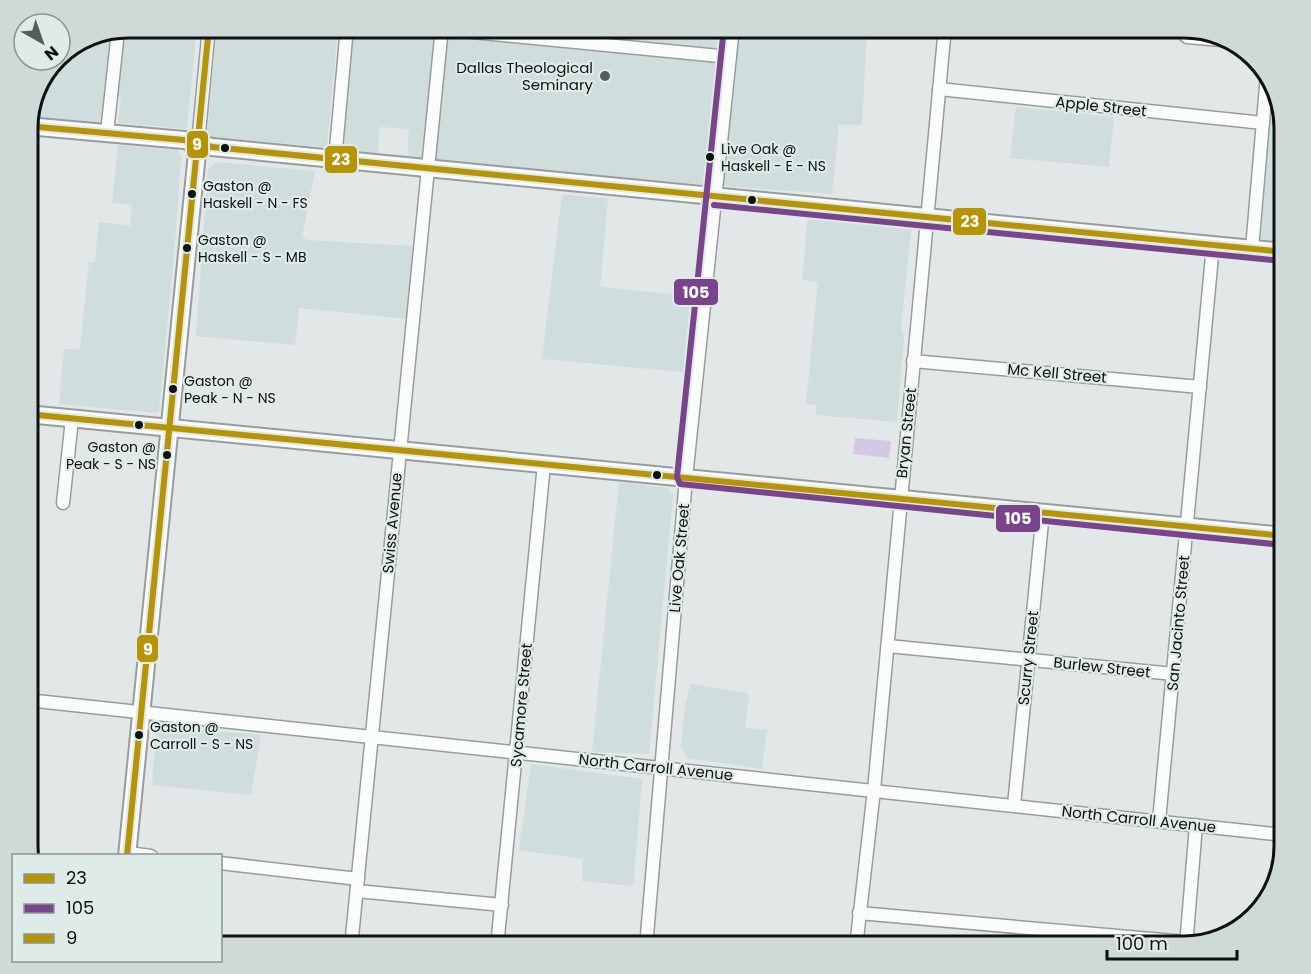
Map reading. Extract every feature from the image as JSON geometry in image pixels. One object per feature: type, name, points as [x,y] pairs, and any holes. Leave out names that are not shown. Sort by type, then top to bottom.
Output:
[{"type":"main road","points":[[38,127],[428,170],[1274,251]]},
{"type":"main road","points":[[128,854],[198,143]]},
{"type":"main road","points":[[38,415],[1274,535]]},
{"type":"street","points":[[198,143],[208,38]]},
{"type":"street","points":[[335,160],[347,38]]},
{"type":"street","name":"Swiss Avenue","points":[[352,937],[441,38]]},
{"type":"street","points":[[541,38],[730,57]]},
{"type":"street","name":"Live Oak Street","points":[[647,937],[686,478],[732,38]]},
{"type":"street","name":"Bryan Street","points":[[857,937],[888,646],[944,38]]},
{"type":"street","points":[[107,133],[117,39]]},
{"type":"street","name":"Apple Street","points":[[939,89],[1263,123]]},
{"type":"street","points":[[1252,249],[1266,92]]},
{"type":"street","name":"San Jacinto Street","points":[[1158,821],[1174,674],[1213,245]]},
{"type":"street","name":"Mc Kell Street","points":[[913,361],[1200,387]]},
{"type":"street","points":[[63,503],[72,419]]},
{"type":"street","name":"Sycamore Street","points":[[498,937],[544,464]]},
{"type":"street","name":"Scurry Street","points":[[1014,805],[1043,512]]},
{"type":"street","name":"Burlew Street","points":[[888,646],[1174,674]]},
{"type":"street","name":"North Carroll Avenue","points":[[38,701],[1274,834]]},
{"type":"street","points":[[1187,937],[1196,825]]},
{"type":"street","points":[[222,863],[502,905]]},
{"type":"street","points":[[859,913],[1112,937]]},
{"type":"shaded area","points":[[127,38],[196,38],[187,129],[118,123],[121,97],[108,95],[104,125],[39,119],[46,89],[49,89],[46,89],[57,72],[72,72],[72,57],[93,44],[110,39]]},
{"type":"shaded area","points":[[216,38],[337,38],[327,147],[207,137]]},
{"type":"shaded area","name":"Dallas Theological Seminary","points":[[352,38],[866,38],[862,125],[839,125],[832,194],[407,162],[409,129],[380,127],[377,158],[343,154]]},
{"type":"shaded area","points":[[1271,106],[1274,127],[1274,241],[1261,239]]},
{"type":"shaded area","points":[[1016,107],[1114,117],[1109,167],[1010,158]]},
{"type":"shaded area","points":[[118,145],[178,150],[181,156],[159,411],[156,413],[59,404],[64,349],[80,350],[89,262],[95,262],[99,222],[130,226],[132,205],[112,203]]},
{"type":"shaded area","points":[[217,162],[315,171],[302,237],[307,240],[413,246],[407,319],[299,308],[295,345],[196,336],[208,169]]},
{"type":"shaded area","points":[[562,194],[608,199],[600,287],[691,296],[683,372],[542,359]]},
{"type":"shaded area","points":[[808,217],[909,227],[911,231],[901,327],[904,337],[897,422],[816,415],[816,405],[806,404],[818,282],[802,280]]},
{"type":"shaded area","points":[[855,438],[891,441],[889,458],[853,454]]},
{"type":"shaded area","points":[[619,482],[667,488],[673,495],[649,754],[592,752]]},
{"type":"shaded area","points":[[690,684],[747,693],[749,697],[745,728],[767,730],[762,769],[687,758],[681,747],[684,713]]},
{"type":"shaded area","points":[[165,727],[261,735],[251,795],[152,785],[156,732]]},
{"type":"shaded area","points":[[531,764],[642,779],[633,886],[582,881],[583,859],[519,850]]},
{"type":"transit line","name":"9","points":[[127,854],[208,38]]},
{"type":"transit line","name":"105","points":[[723,38],[677,477],[680,484],[1274,544]]},
{"type":"transit line","name":"23","points":[[38,127],[184,140],[212,147],[1274,251]]},
{"type":"transit line","name":"105","points":[[714,205],[1274,260]]},
{"type":"transit line","name":"23","points":[[38,415],[1274,535]]},
{"type":"place","name":"Dallas Theological Seminary","points":[[605,76]]},
{"type":"place","name":"Live Oak @ Haskell - E - NS","points":[[710,157]]},
{"type":"place","name":"Gaston @ Haskell - N - FS","points":[[192,194]]},
{"type":"place","name":"Gaston @ Haskell - S - MB","points":[[187,248]]},
{"type":"place","name":"Gaston @ Peak - N - NS","points":[[173,389]]},
{"type":"place","name":"Gaston @ Peak - S - NS","points":[[167,455]]},
{"type":"place","name":"Gaston @ Carroll - S - NS","points":[[139,735]]}]
